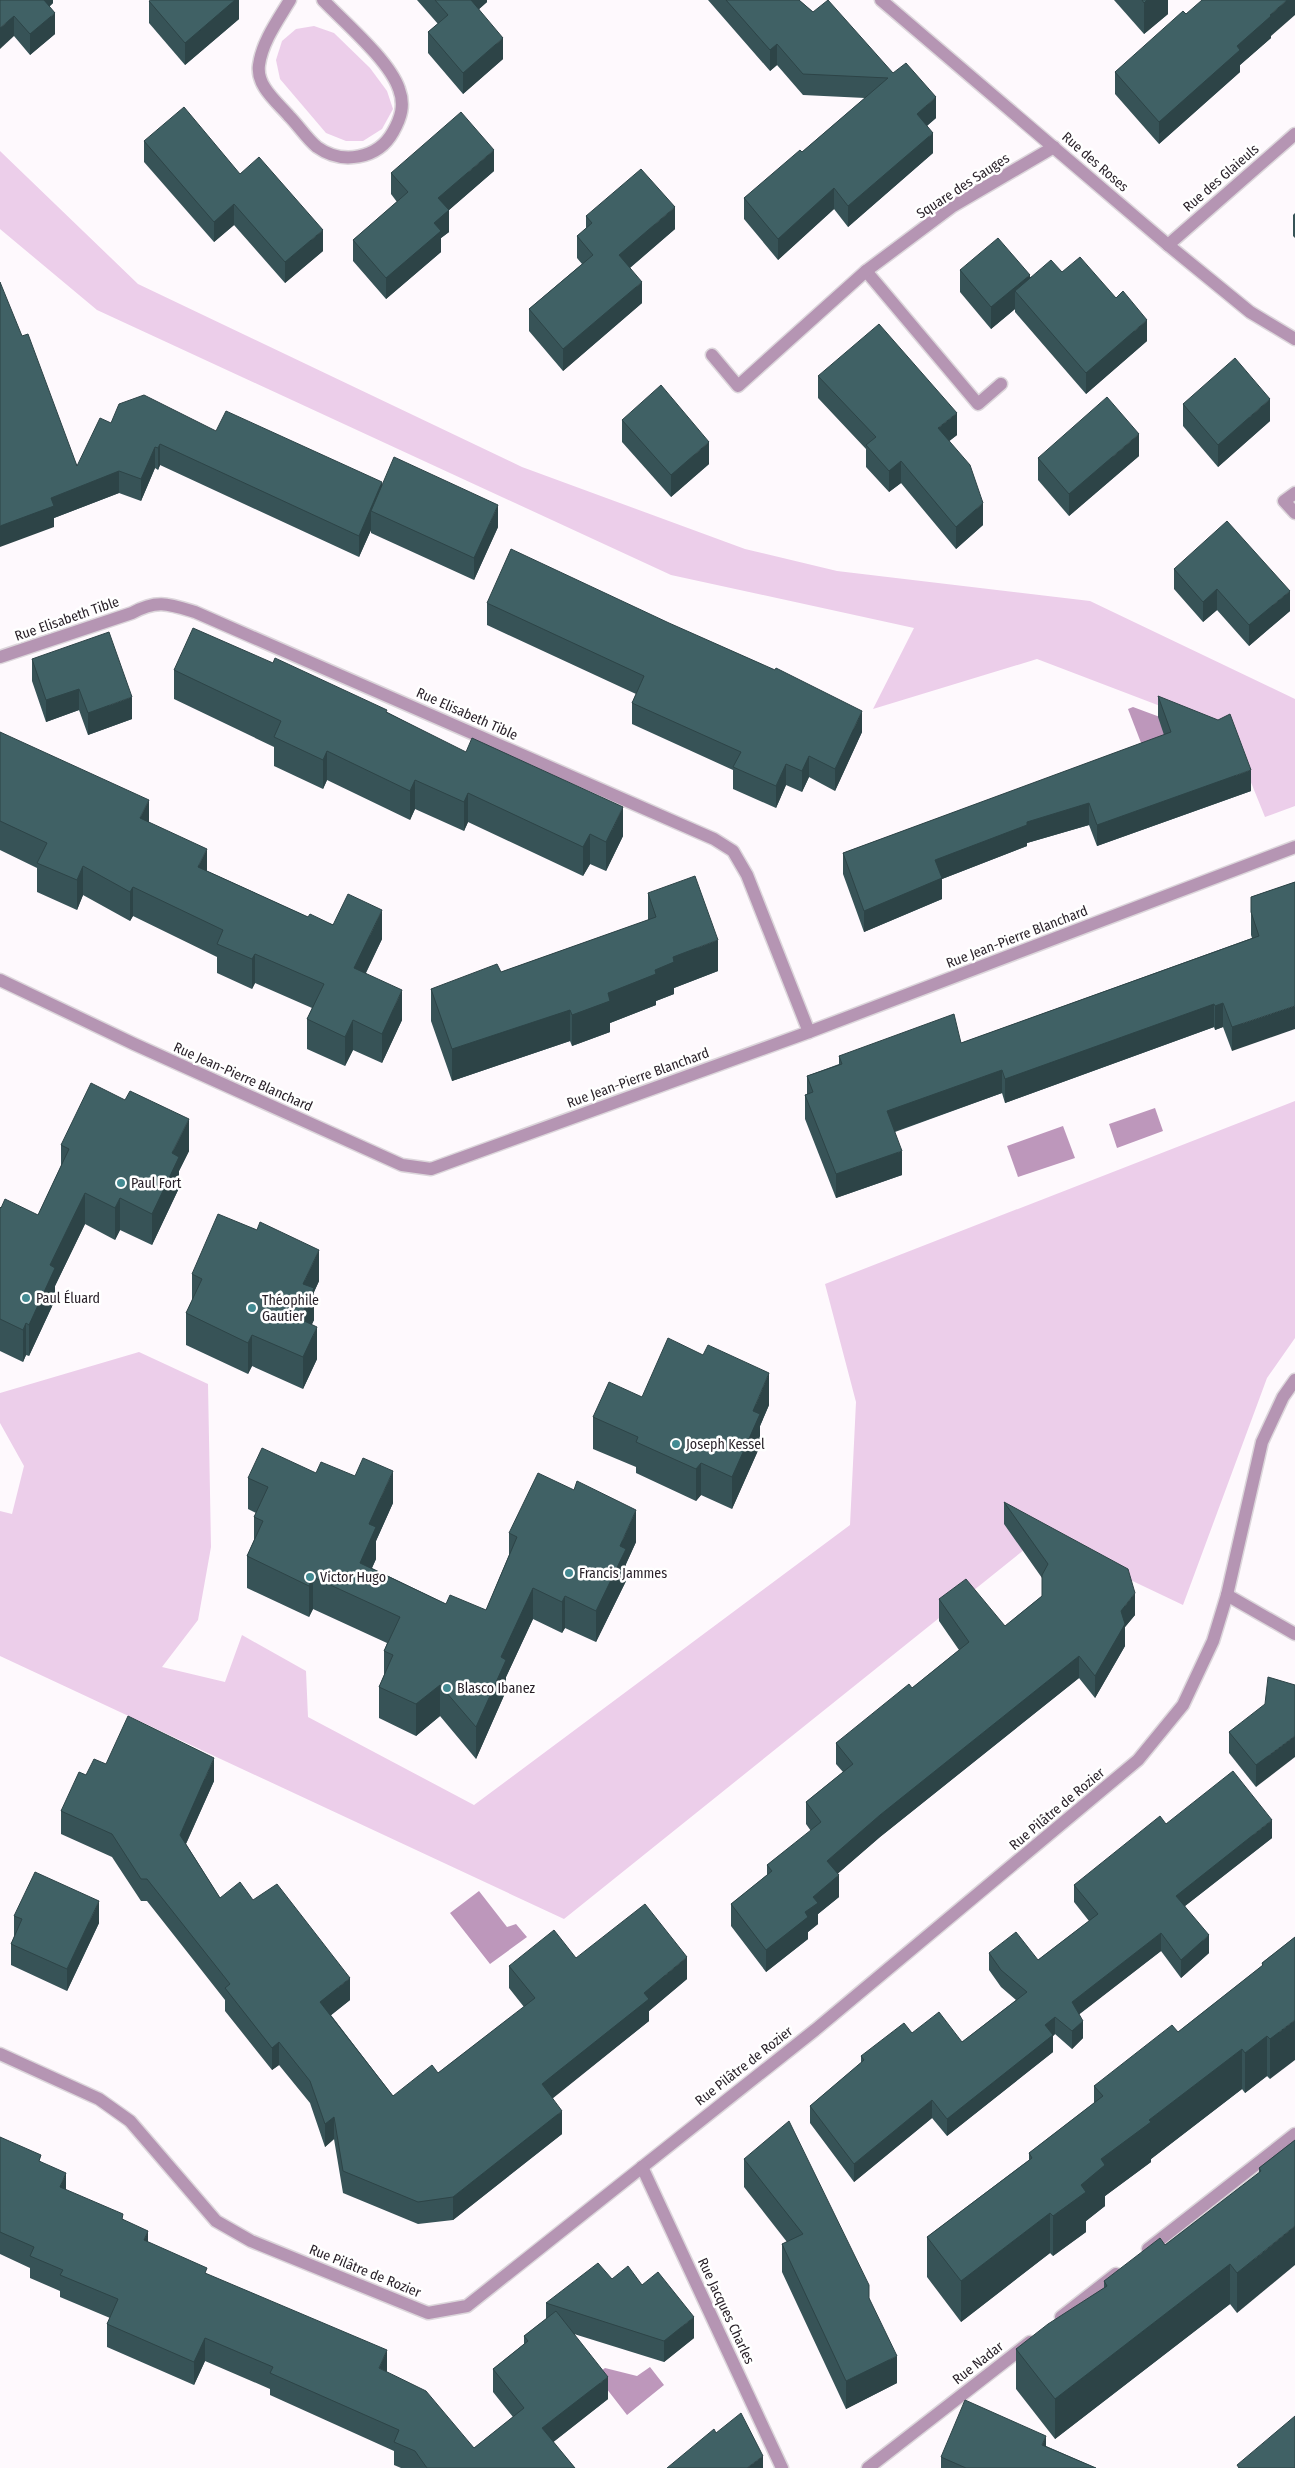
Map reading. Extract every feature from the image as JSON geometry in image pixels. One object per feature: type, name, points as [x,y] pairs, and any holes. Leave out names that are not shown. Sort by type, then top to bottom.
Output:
[{"type":"street","points":[[290,0],[266,41],[259,66],[263,86],[317,146],[337,157],[359,157],[376,150],[387,142],[400,121],[403,106],[400,90],[390,71],[323,0]]},
{"type":"street","name":"Rue des Roses","points":[[881,0],[1168,245],[1250,312],[1295,339]]},
{"type":"street","name":"Rue des Glaieuls","points":[[1168,245],[1295,134]]},
{"type":"street","name":"Square des Sauges","points":[[712,355],[738,386],[866,272],[953,206],[1054,147]]},
{"type":"street","points":[[866,272],[978,404],[1001,384]]},
{"type":"street","points":[[1295,493],[1284,501],[1295,513]]},
{"type":"street","name":"Rue Elisabeth Tible","points":[[0,657],[132,613],[144,606],[164,603],[194,612],[714,839],[733,851],[747,875],[810,1032]]},
{"type":"street","name":"Rue Jean-Pierre Blanchard","points":[[0,980],[134,1044],[402,1165],[431,1169],[810,1032],[1295,847]]},
{"type":"street","name":"Rue Pilâtre de Rozier","points":[[0,2054],[99,2099],[130,2121],[216,2221],[252,2241],[428,2313],[468,2306],[815,2030],[1138,1760],[1183,1705],[1213,1641],[1228,1595],[1262,1442],[1284,1396],[1295,1380]]},
{"type":"street","points":[[1228,1595],[1295,1634]]},
{"type":"street","points":[[1140,2255],[1295,2134]]},
{"type":"street","name":"Rue Jacques Charles","points":[[642,2167],[782,2468]]},
{"type":"street","name":"Rue Nadar","points":[[868,2468],[1125,2267]]},
{"type":"shaded area","points":[[314,26],[334,33],[370,68],[387,91],[393,109],[382,129],[363,141],[346,141],[326,133],[280,79],[276,60],[282,41],[296,29]]},
{"type":"shaded area","points":[[0,151],[138,284],[522,467],[745,549],[837,571],[1090,601],[1295,699],[1295,806],[1265,817],[1231,733],[1037,659],[873,709],[914,628],[671,575],[97,310],[0,229]]},
{"type":"shaded area","points":[[1133,707],[1168,720],[1171,752],[1148,761],[1128,709]]},
{"type":"shaded area","points":[[1295,1101],[1295,1338],[1267,1378],[1183,1605],[1040,1537],[564,1919],[0,1656],[0,1511],[12,1514],[24,1466],[0,1423],[0,1393],[139,1352],[208,1384],[211,1547],[198,1620],[162,1667],[225,1682],[242,1635],[306,1671],[308,1717],[474,1805],[850,1525],[856,1402],[825,1284]]},
{"type":"shaded area","points":[[1155,1108],[1163,1131],[1117,1148],[1109,1124]]},
{"type":"shaded area","points":[[1063,1126],[1075,1158],[1018,1177],[1007,1146]]},
{"type":"shaded area","points":[[479,1891],[507,1927],[516,1924],[527,1937],[490,1964],[450,1913]]},
{"type":"shaded area","points":[[650,2367],[664,2385],[627,2415],[596,2375],[605,2368],[637,2376]]},
{"type":"building","points":[[0,0],[44,0],[55,13],[30,34],[14,16],[0,28]]},
{"type":"building","points":[[235,0],[185,43],[149,1]]},
{"type":"building","points":[[435,0],[471,0],[503,38],[463,73],[428,32],[448,15]]},
{"type":"building","points":[[726,0],[799,0],[813,12],[828,0],[893,73],[906,63],[936,97],[917,114],[933,133],[848,206],[834,188],[778,239],[744,198],[800,150],[802,152],[888,78],[803,74],[777,44],[770,50]]},
{"type":"building","points":[[1202,0],[1287,0],[1237,46],[1240,50],[1159,122],[1115,72],[1183,11],[1186,14]]},
{"type":"building","points":[[184,107],[240,174],[259,157],[323,230],[285,262],[234,204],[214,222],[144,141]]},
{"type":"building","points":[[461,112],[494,150],[438,198],[449,210],[434,223],[441,231],[386,278],[353,240],[408,192],[391,173]]},
{"type":"building","points":[[641,169],[675,207],[619,255],[642,282],[563,349],[529,309],[593,255],[577,236],[592,223],[586,216]]},
{"type":"building","points":[[998,238],[1030,275],[991,307],[960,270]]},
{"type":"building","points":[[1080,257],[1116,298],[1123,291],[1147,320],[1086,373],[1015,291],[1051,260],[1062,272]]},
{"type":"building","points":[[0,282],[22,336],[28,334],[77,466],[100,418],[111,423],[119,404],[144,395],[216,431],[226,411],[382,482],[359,536],[160,444],[158,448],[155,447],[141,479],[119,471],[51,498],[54,506],[0,526]]},
{"type":"building","points":[[879,324],[957,413],[938,428],[970,465],[983,503],[956,527],[901,461],[889,471],[866,445],[876,437],[818,376]]},
{"type":"building","points":[[1235,358],[1270,399],[1218,445],[1183,404]]},
{"type":"building","points":[[661,385],[709,442],[671,475],[622,420]]},
{"type":"building","points":[[1107,397],[1139,434],[1069,494],[1038,458]]},
{"type":"building","points":[[394,457],[498,505],[474,558],[371,511]]},
{"type":"building","points":[[1227,521],[1290,591],[1249,625],[1217,589],[1203,602],[1174,569]]},
{"type":"building","points":[[511,549],[669,623],[775,670],[776,668],[862,711],[835,769],[809,756],[802,771],[786,764],[776,786],[733,767],[741,752],[632,703],[644,676],[487,603]]},
{"type":"building","points":[[193,628],[273,663],[275,658],[387,710],[386,712],[466,752],[472,738],[623,807],[606,842],[590,834],[583,847],[468,793],[464,802],[415,780],[410,791],[327,751],[323,760],[274,737],[281,721],[174,670]]},
{"type":"building","points":[[109,632],[132,697],[88,713],[79,689],[46,700],[32,659]]},
{"type":"building","points":[[1158,696],[1218,720],[1230,714],[1251,770],[1097,825],[1089,803],[1027,822],[1027,825],[935,860],[942,878],[864,911],[843,853],[1171,732]]},
{"type":"building","points":[[0,732],[149,800],[140,818],[207,849],[198,867],[308,917],[310,914],[333,925],[348,894],[382,910],[354,968],[402,990],[382,1034],[353,1020],[345,1037],[307,1019],[324,984],[255,954],[252,959],[217,944],[223,930],[133,887],[130,892],[83,866],[77,880],[37,863],[47,843],[0,821]]},
{"type":"building","points":[[695,876],[718,940],[673,957],[674,962],[655,970],[656,974],[608,993],[610,1001],[572,1015],[570,1010],[452,1049],[431,989],[497,964],[501,972],[656,917],[648,893]]},
{"type":"building","points":[[1295,882],[1295,1006],[1232,1027],[1223,1003],[1215,1006],[1214,1004],[1005,1079],[1002,1070],[887,1111],[902,1151],[836,1174],[805,1095],[813,1092],[807,1076],[842,1064],[839,1056],[954,1014],[961,1043],[1259,936],[1251,912],[1251,897]]},
{"type":"building","points":[[91,1083],[125,1100],[130,1091],[189,1119],[172,1153],[179,1157],[152,1214],[120,1198],[115,1208],[85,1193],[50,1265],[55,1268],[29,1325],[26,1323],[23,1330],[0,1319],[0,1207],[5,1199],[38,1215],[69,1149],[61,1145]]},
{"type":"building","name":"Théophile Gautier","points":[[218,1214],[257,1230],[260,1222],[319,1250],[303,1284],[314,1288],[300,1319],[317,1327],[303,1357],[252,1335],[248,1343],[186,1313],[202,1279],[192,1274]]},
{"type":"building","points":[[668,1338],[703,1355],[708,1345],[769,1373],[753,1411],[760,1414],[732,1477],[701,1463],[696,1469],[636,1442],[638,1437],[593,1417],[609,1382],[642,1397]]},
{"type":"building","points":[[262,1448],[316,1473],[321,1462],[355,1476],[363,1458],[393,1471],[369,1524],[376,1527],[360,1563],[446,1604],[450,1595],[486,1610],[517,1537],[509,1533],[538,1473],[574,1490],[577,1481],[636,1510],[620,1546],[626,1549],[596,1611],[565,1596],[562,1602],[533,1588],[501,1657],[506,1660],[476,1727],[440,1685],[416,1704],[379,1687],[393,1655],[384,1651],[400,1617],[313,1577],[309,1586],[247,1556],[263,1521],[254,1517],[268,1487],[248,1478]]},
{"type":"building","points":[[1004,1502],[1128,1569],[1135,1593],[1121,1611],[1125,1624],[1095,1676],[1079,1656],[880,1815],[827,1861],[839,1875],[813,1897],[818,1903],[805,1912],[808,1917],[766,1950],[731,1904],[772,1871],[767,1865],[821,1822],[806,1802],[853,1764],[836,1743],[909,1684],[912,1688],[969,1642],[939,1599],[966,1579],[1005,1626],[1042,1596],[1042,1575],[1048,1564]]},
{"type":"building","points":[[1268,1677],[1295,1685],[1295,1736],[1256,1765],[1229,1732],[1265,1704]]},
{"type":"building","points":[[128,1716],[214,1758],[180,1835],[220,1898],[240,1882],[253,1900],[277,1884],[350,1978],[320,2002],[393,2096],[432,2065],[438,2073],[535,1998],[509,1966],[554,1930],[576,1958],[645,1904],[687,1957],[644,1993],[649,1999],[542,2084],[562,2111],[453,2197],[418,2202],[343,2171],[334,2117],[325,2124],[310,2081],[279,2042],[272,2048],[225,1988],[230,1984],[147,1879],[141,1879],[112,1834],[61,1811],[79,1772],[86,1775],[94,1759],[106,1764]]},
{"type":"building","points":[[1233,1771],[1272,1820],[1176,1896],[1209,1935],[1181,1960],[1161,1933],[1072,2002],[1083,2021],[1072,2031],[1055,2017],[1045,2025],[1053,2035],[947,2119],[932,2100],[854,2164],[810,2106],[864,2060],[861,2056],[904,2023],[912,2033],[939,2012],[962,2042],[1027,1992],[1001,1970],[989,1953],[1016,1932],[1038,1960],[1098,1914],[1074,1885],[1160,1816],[1166,1824]]},
{"type":"building","points":[[35,1872],[99,1901],[67,1969],[11,1944],[22,1919],[14,1916]]},
{"type":"building","points":[[1295,1937],[1295,2020],[1270,2039],[1267,2036],[1245,2053],[1242,2049],[1149,2120],[1151,2122],[1101,2159],[1105,2165],[1081,2185],[1086,2192],[1053,2216],[1050,2213],[961,2281],[927,2237],[1032,2158],[1029,2153],[1103,2096],[1094,2086],[1172,2025],[1178,2032],[1263,1965],[1262,1963]]},
{"type":"building","points":[[789,2121],[869,2285],[869,2298],[897,2356],[846,2381],[782,2244],[803,2234],[744,2159]]},
{"type":"building","points":[[0,2137],[41,2155],[39,2161],[66,2173],[60,2187],[123,2214],[122,2219],[148,2231],[144,2240],[207,2268],[205,2273],[387,2350],[379,2368],[426,2391],[474,2448],[524,2408],[493,2369],[528,2341],[524,2336],[556,2311],[608,2377],[542,2428],[575,2468],[427,2468],[415,2451],[394,2442],[399,2430],[270,2373],[273,2367],[205,2338],[194,2362],[107,2324],[118,2299],[60,2275],[63,2270],[30,2256],[34,2247],[0,2232]]},
{"type":"building","points":[[1295,2140],[1295,2226],[1237,2273],[1230,2264],[1055,2399],[1016,2349],[1048,2324],[1107,2286],[1104,2281],[1160,2238],[1165,2245],[1261,2171],[1259,2168]]},
{"type":"building","points":[[598,2263],[612,2279],[628,2266],[642,2285],[658,2272],[694,2317],[664,2341],[546,2303]]},
{"type":"building","points":[[965,2400],[1046,2436],[1042,2445],[1096,2468],[966,2468],[941,2457]]},
{"type":"building","points":[[741,2413],[763,2456],[747,2468],[667,2468],[714,2429],[716,2433]]},
{"type":"building","points":[[1295,2416],[1295,2468],[1239,2468],[1237,2465]]},
{"type":"place","name":"Paul Fort","points":[[121,1183]]},
{"type":"place","name":"Paul Éluard","points":[[26,1298]]},
{"type":"place","name":"Théophile Gautier","points":[[252,1308]]},
{"type":"place","name":"Joseph Kessel","points":[[676,1444]]},
{"type":"place","name":"Francis Jammes","points":[[569,1573]]},
{"type":"place","name":"Victor Hugo","points":[[310,1577]]},
{"type":"place","name":"Blasco Ibanez","points":[[447,1688]]}]
